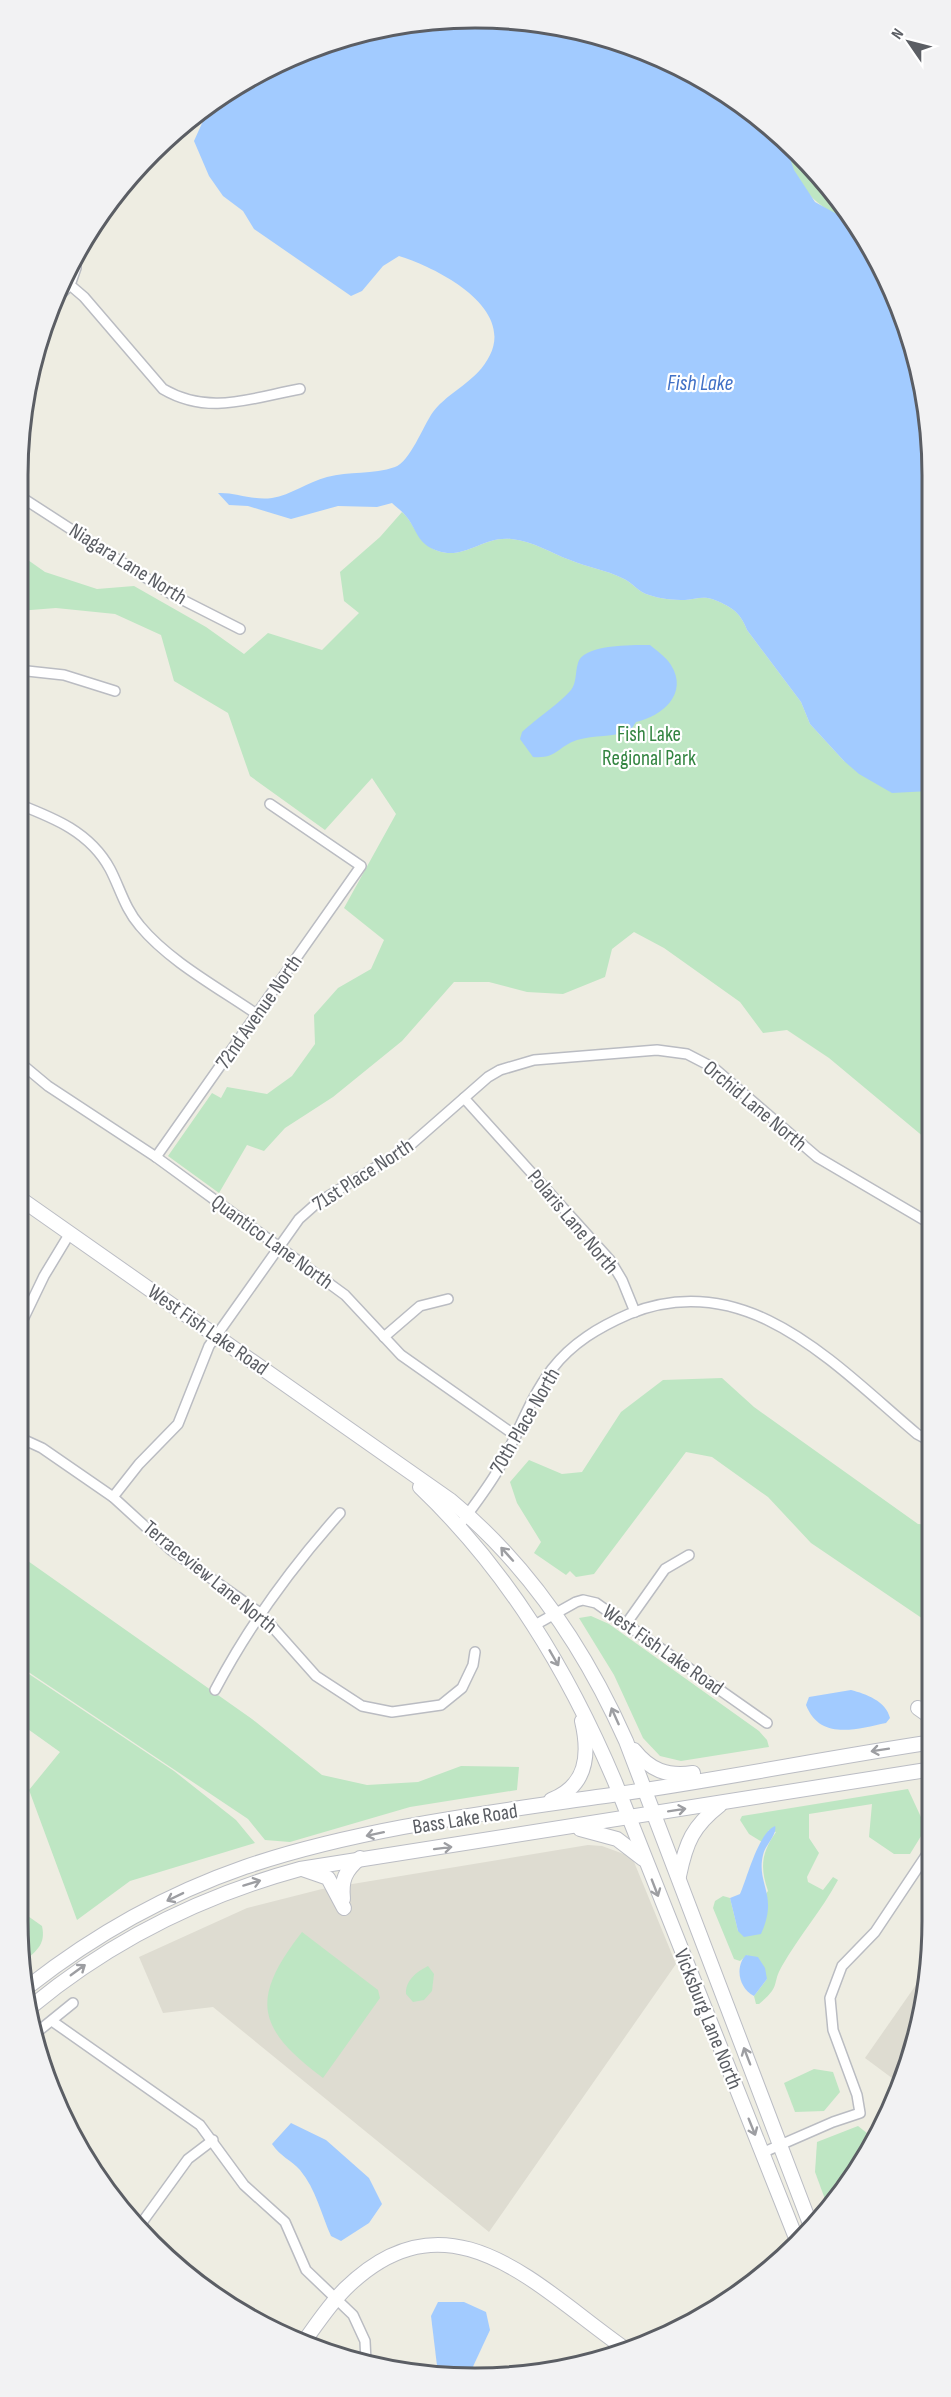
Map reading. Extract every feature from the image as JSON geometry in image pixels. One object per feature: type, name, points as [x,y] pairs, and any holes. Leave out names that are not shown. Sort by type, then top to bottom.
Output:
[{"type":"main road","name":"West Fish Lake Road","points":[[28,1204],[397,1464],[507,1554],[554,1613],[599,1683],[626,1741],[645,1790]]},
{"type":"main road","name":"West Fish Lake Road","points":[[463,1520],[535,1625],[573,1691],[591,1726],[619,1794]]},
{"type":"main road","points":[[531,1808],[563,1796],[574,1785],[584,1767],[587,1741],[573,1691]]},
{"type":"main road","points":[[918,1708],[922,1711]]},
{"type":"main road","points":[[626,1741],[650,1766],[658,1771],[681,1775],[799,1755],[846,1756]]},
{"type":"main road","name":"Bass Lake Road","points":[[33,1983],[84,1947],[130,1919],[209,1881],[243,1868],[346,1840],[922,1744]]},
{"type":"main road","name":"Bass Lake Road","points":[[36,2003],[96,1958],[145,1928],[216,1895],[300,1869],[723,1803],[922,1767]]},
{"type":"main road","name":"Vicksburg Lane North","points":[[645,1790],[809,2220]]},
{"type":"main road","name":"Vicksburg Lane North","points":[[619,1794],[795,2235]]},
{"type":"main road","points":[[679,1878],[683,1855],[692,1833],[702,1819],[723,1803]]},
{"type":"main road","points":[[575,1827],[617,1839],[645,1861]]},
{"type":"main road","points":[[300,1869],[328,1878],[344,1908],[342,1884],[344,1875],[360,1858]]},
{"type":"main road","points":[[308,2336],[336,2299],[361,2275],[388,2258],[429,2246],[452,2246],[497,2258],[517,2269],[620,2345]]},
{"type":"street","points":[[71,286],[84,297],[150,376],[177,397],[209,405],[300,389]]},
{"type":"street","name":"Niagara Lane North","points":[[28,504],[171,594],[240,629]]},
{"type":"street","points":[[28,671],[64,675],[115,691]]},
{"type":"street","name":"72nd Avenue North","points":[[156,1157],[361,866],[270,804]]},
{"type":"street","points":[[28,808],[61,821],[94,846],[109,867],[127,908],[154,941],[258,1015]]},
{"type":"street","name":"Orchid Lane North","points":[[464,1098],[488,1077],[521,1062],[657,1050],[687,1054],[714,1068],[817,1157],[922,1219]]},
{"type":"street","name":"Quantico Lane North","points":[[28,1069],[48,1086],[156,1157],[345,1295],[412,1364],[516,1436]]},
{"type":"street","name":"71st Place North","points":[[113,1497],[139,1464],[178,1424],[190,1398],[198,1369],[216,1336],[306,1211],[407,1148],[464,1098]]},
{"type":"street","name":"Polaris Lane North","points":[[464,1098],[610,1260],[622,1280],[635,1312]]},
{"type":"street","points":[[28,1308],[70,1233]]},
{"type":"street","points":[[384,1337],[420,1306],[447,1299]]},
{"type":"street","points":[[28,1304],[31,1301]]},
{"type":"street","points":[[635,1312],[666,1303],[707,1301],[726,1303],[754,1313],[804,1341],[922,1437]]},
{"type":"street","name":"70th Place North","points":[[463,1520],[498,1470],[542,1384],[566,1353],[593,1332],[635,1312]]},
{"type":"street","name":"Terraceview Lane North","points":[[28,1442],[42,1448],[113,1497],[171,1550],[260,1613],[316,1676],[349,1700],[378,1711],[409,1712],[441,1705],[462,1688],[473,1665],[475,1652]]},
{"type":"street","points":[[215,1690],[260,1613],[298,1561],[340,1513]]},
{"type":"street","points":[[626,1624],[665,1569],[688,1555]]},
{"type":"street","name":"West Fish Lake Road","points":[[535,1625],[576,1602],[590,1601],[767,1723]]},
{"type":"street","points":[[762,2153],[832,2122],[860,2113],[854,2086],[834,2030],[830,1998],[842,1965],[875,1932],[922,1862]]},
{"type":"street","points":[[42,2029],[73,2003]]},
{"type":"street","points":[[52,2021],[200,2125],[244,2185],[285,2222],[306,2270],[354,2314],[361,2327],[366,2354]]},
{"type":"street","points":[[143,2221],[189,2159],[213,2140]]},
{"type":"shaded area","points":[[588,1845],[602,1846],[632,1857],[676,1964],[489,2232],[213,2007],[163,2013],[139,1957],[247,1908],[322,1889]]},
{"type":"shaded area","points":[[919,1981],[907,2037],[893,2079],[865,2058]]},
{"type":"green space","points":[[788,155],[812,181],[840,217],[808,193],[800,183]]},
{"type":"green space","name":"Fish Lake Regional Park","points":[[402,512],[421,538],[431,548],[438,551],[457,552],[501,539],[519,540],[616,575],[645,594],[680,600],[705,598],[724,604],[741,618],[747,630],[801,702],[810,724],[844,761],[922,788],[922,1136],[829,1058],[787,1030],[763,1033],[740,1002],[664,948],[634,932],[612,949],[605,977],[563,994],[527,992],[489,982],[454,982],[402,1041],[333,1097],[285,1128],[264,1151],[247,1145],[219,1193],[168,1156],[212,1093],[221,1098],[227,1087],[267,1094],[292,1076],[315,1044],[314,1015],[338,988],[371,969],[384,940],[344,908],[396,814],[372,778],[325,830],[250,776],[228,713],[174,681],[161,635],[115,614],[56,608],[28,610],[28,560],[45,572],[97,589],[134,586],[206,627],[244,654],[268,633],[322,650],[359,613],[344,601],[340,572],[380,537]]},
{"type":"green space","points":[[722,1378],[754,1407],[918,1524],[922,1524],[922,1618],[811,1543],[768,1497],[712,1457],[686,1452],[594,1574],[576,1577],[570,1571],[566,1575],[534,1553],[541,1542],[517,1503],[510,1482],[529,1460],[562,1474],[582,1472],[621,1412],[663,1380]]},
{"type":"green space","points":[[28,1561],[252,1719],[322,1775],[367,1785],[418,1782],[461,1766],[519,1767],[517,1790],[410,1807],[290,1842],[265,1840],[248,1819],[28,1672]]},
{"type":"green space","points":[[591,1616],[609,1624],[759,1731],[767,1740],[769,1747],[681,1761],[660,1756],[643,1738],[614,1675],[579,1618]]},
{"type":"green space","points":[[28,1673],[174,1771],[236,1820],[255,1843],[130,1881],[77,1920],[29,1790],[60,1752],[28,1729]]},
{"type":"green space","points":[[908,1789],[922,1819],[922,1834],[910,1854],[894,1854],[869,1837],[872,1804],[809,1814],[809,1838],[819,1853],[807,1877],[808,1882],[823,1890],[833,1877],[838,1880],[782,1966],[773,1989],[759,2004],[756,2004],[754,1996],[767,1979],[747,1955],[740,1961],[734,1959],[713,1908],[715,1901],[723,1896],[730,1898],[738,1931],[768,1891],[763,1861],[767,1847],[776,1832],[769,1830],[762,1842],[749,1834],[740,1820],[742,1816]]},
{"type":"green space","points":[[28,1916],[42,1926],[43,1932],[42,1942],[30,1956]]},
{"type":"green space","points":[[302,1932],[378,1990],[380,1998],[323,2078],[284,2044],[273,2027],[268,2011],[268,1994],[274,1976],[285,1955]]},
{"type":"green space","points":[[428,1966],[434,1974],[432,1991],[424,2000],[413,2002],[406,1994],[407,1985],[416,1974]]},
{"type":"green space","points":[[814,2069],[833,2072],[840,2092],[824,2111],[795,2112],[784,2083]]},
{"type":"green space","points":[[858,2126],[868,2134],[825,2200],[815,2172],[817,2142]]},
{"type":"water","name":"Fish Lake","points":[[476,28],[534,32],[619,52],[699,88],[770,139],[789,157],[794,170],[815,202],[838,215],[863,252],[899,332],[914,388],[922,446],[922,791],[892,793],[859,774],[844,761],[810,724],[801,702],[747,630],[741,618],[734,610],[712,599],[680,600],[645,594],[616,575],[519,540],[501,539],[457,552],[438,551],[421,540],[409,520],[392,503],[377,507],[338,506],[291,519],[248,506],[229,505],[218,493],[272,498],[327,477],[378,471],[401,464],[433,412],[485,364],[490,355],[494,337],[491,320],[481,305],[467,291],[432,269],[399,256],[383,266],[362,291],[351,296],[254,229],[243,211],[223,196],[209,176],[194,141],[203,121],[252,88],[304,63],[332,52],[388,37],[446,29]]},
{"type":"water","points":[[650,645],[669,662],[676,676],[675,694],[663,709],[655,715],[636,722],[630,731],[577,740],[547,756],[533,757],[520,739],[522,732],[571,690],[578,663],[582,657],[598,649]]},
{"type":"water","points":[[851,1690],[869,1696],[880,1703],[890,1718],[886,1723],[852,1729],[830,1728],[820,1724],[806,1705],[809,1697]]},
{"type":"water","points":[[775,1826],[775,1832],[764,1851],[762,1865],[768,1899],[766,1920],[761,1934],[744,1937],[738,1931],[730,1898],[740,1894],[763,1837]]},
{"type":"water","points":[[746,1955],[758,1957],[765,1968],[767,1979],[754,1996],[744,1988],[740,1977],[740,1965]]},
{"type":"water","points":[[291,2123],[326,2140],[369,2178],[382,2204],[369,2223],[341,2241],[331,2236],[306,2177],[272,2144]]},
{"type":"water","points":[[438,2302],[464,2302],[486,2312],[490,2330],[472,2368],[437,2367],[431,2316]]}]
